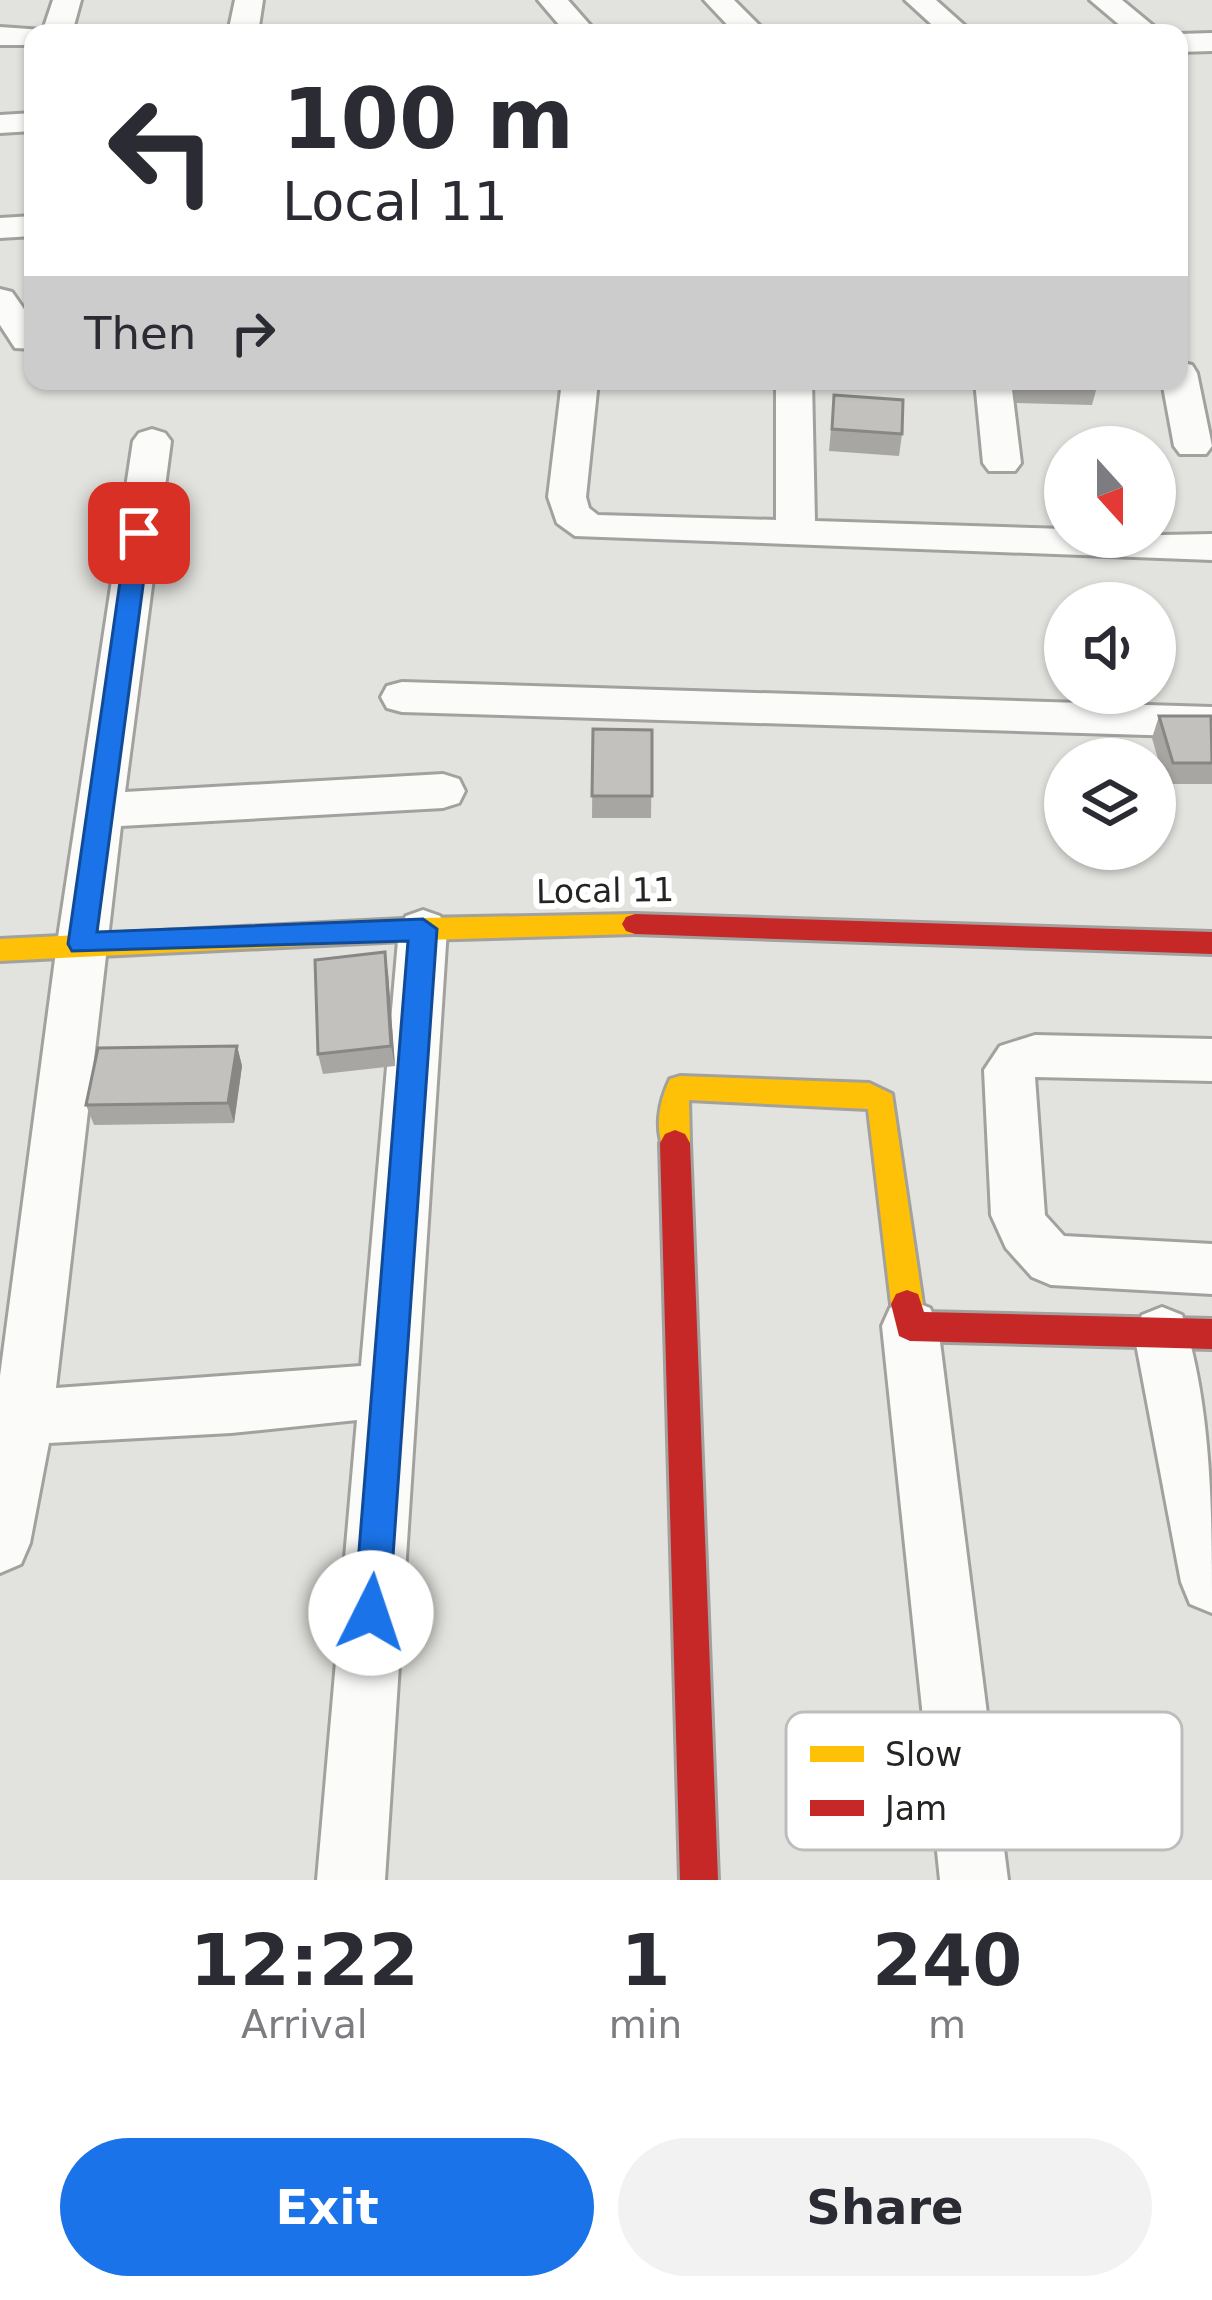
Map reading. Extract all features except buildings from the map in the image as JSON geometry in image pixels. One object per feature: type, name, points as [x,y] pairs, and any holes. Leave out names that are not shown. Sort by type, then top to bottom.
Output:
[{"type":"street","points":[[552,0],[574,24]]},
{"type":"street","points":[[718,0],[743,24]]},
{"type":"street","points":[[889,0],[917,24]]},
{"type":"street","points":[[920,0],[948,24]]},
{"type":"street","points":[[1104,0],[1135,24]]},
{"type":"street","points":[[0,298],[24,334]]},
{"type":"street","points":[[579,390],[567,497],[571,514],[589,527],[1212,547]]},
{"type":"street","points":[[794,390],[796,531]]},
{"type":"street","points":[[994,390],[1002,463]]},
{"type":"street","points":[[1182,390],[1193,446]]},
{"type":"street","points":[[0,1543],[24,1417],[82,944],[152,441]]},
{"type":"street","points":[[402,697],[1212,722]]},
{"type":"street","points":[[100,810],[443,791]]},
{"type":"street","name":"Local 11","points":[[0,950],[423,929],[657,924],[1212,943]]},
{"type":"street","points":[[351,1880],[423,929]]},
{"type":"street","points":[[1212,1060],[1035,1056],[1018,1061],[1010,1070],[1018,1215],[1025,1231],[1051,1260],[1212,1269]]},
{"type":"street","points":[[699,1880],[674,1103],[680,1088],[698,1085],[869,1095],[882,1103],[955,1712]]},
{"type":"street","points":[[910,1326],[1187,1334],[1212,1582]]},
{"type":"street","points":[[24,1417],[231,1406],[388,1390]]},
{"type":"street","points":[[971,1850],[974,1880]]},
{"type":"traffic: slow","points":[[0,950],[423,929],[635,924]]},
{"type":"traffic: slow","points":[[675,1143],[674,1103],[680,1088],[869,1095],[882,1103],[907,1304]]},
{"type":"traffic: jam","points":[[635,924],[1212,943]]},
{"type":"traffic: jam","points":[[675,1143],[699,1880]]},
{"type":"traffic: jam","points":[[907,1304],[910,1326],[1212,1334]]},
{"type":"route","points":[[139,533],[82,944],[423,929],[371,1613]]}]
